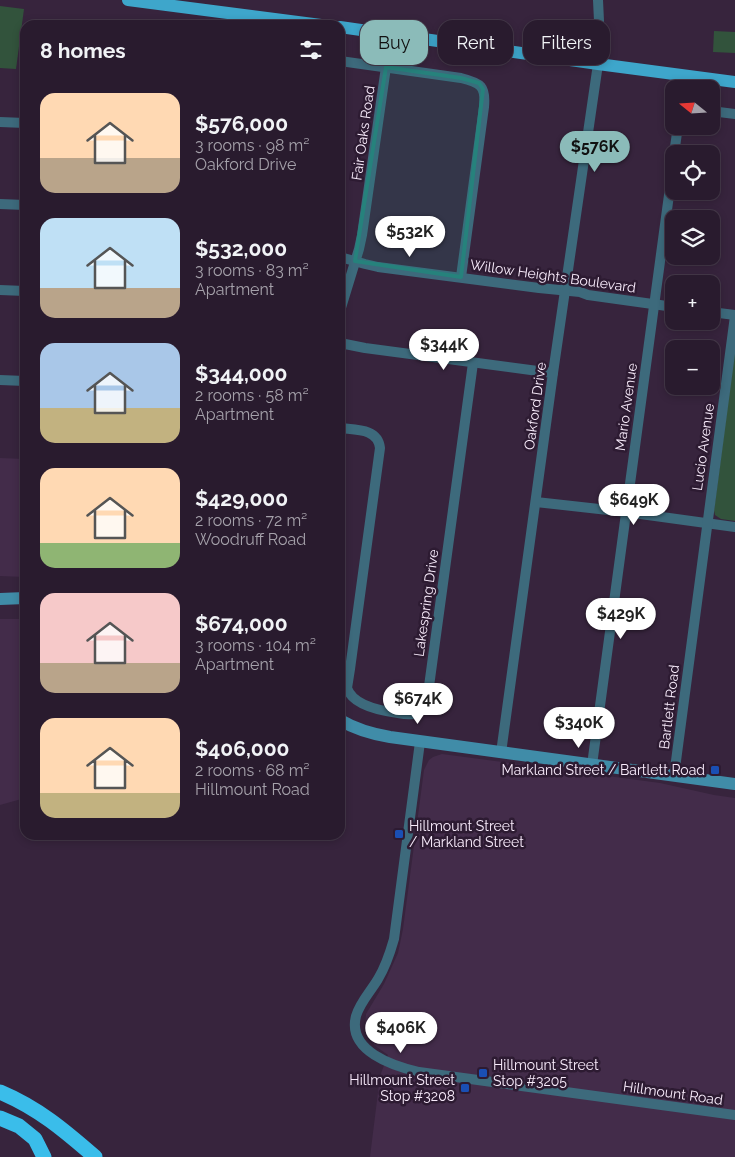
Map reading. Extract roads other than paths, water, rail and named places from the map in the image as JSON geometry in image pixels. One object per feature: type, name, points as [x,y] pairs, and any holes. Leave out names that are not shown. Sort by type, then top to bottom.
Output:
[{"type":"highway","points":[[0,1092],[19,1100],[43,1114],[95,1157]]},
{"type":"highway","points":[[0,1118],[19,1126],[35,1139],[44,1157]]},
{"type":"main road","points":[[128,0],[282,20]]},
{"type":"main road","points":[[345,29],[523,54]]},
{"type":"main road","points":[[606,65],[735,82]]},
{"type":"street","name":"Oakford Drive","points":[[598,0],[599,20]]},
{"type":"street","points":[[345,62],[462,78],[479,83],[483,89],[484,107],[461,278]]},
{"type":"street","name":"Oakford Drive","points":[[502,753],[553,373],[598,65]]},
{"type":"street","name":"Fair Oaks Road","points":[[345,294],[363,229],[386,67]]},
{"type":"street","points":[[720,112],[735,114]]},
{"type":"street","points":[[0,122],[20,123]]},
{"type":"street","name":"Mario Avenue","points":[[592,765],[668,200]]},
{"type":"street","points":[[0,204],[20,205]]},
{"type":"street","name":"Willow Heights Boulevard","points":[[345,258],[378,267],[665,306]]},
{"type":"street","points":[[0,290],[20,291]]},
{"type":"street","points":[[720,314],[735,316]]},
{"type":"street","name":"Lucio Avenue","points":[[707,523],[735,316]]},
{"type":"street","points":[[345,344],[553,373]]},
{"type":"street","name":"Lakespring Drive","points":[[345,429],[373,434],[380,443],[347,688],[358,702],[395,713],[413,714],[422,710],[427,701],[473,362]]},
{"type":"street","points":[[0,380],[20,381]]},
{"type":"street","points":[[536,502],[735,527]]},
{"type":"street","name":"Bartlett Road","points":[[674,776],[707,523]]},
{"type":"street","points":[[1,598],[20,598]]},
{"type":"street","points":[[345,722],[373,734],[420,742],[735,784]]},
{"type":"street","name":"Hillmount Road","points":[[420,742],[394,939],[383,970],[360,1008],[356,1019],[357,1034],[364,1046],[375,1056],[390,1064],[418,1072],[735,1116]]},
{"type":"place","name":"Markland Street / Bartlett Road","points":[[715,770]]},
{"type":"place","name":"Hillmount Street / Markland Street","points":[[399,834]]},
{"type":"place","name":"Hillmount Street Stop #3205","points":[[483,1073]]},
{"type":"place","name":"Hillmount Street Stop #3208","points":[[465,1088]]}]
